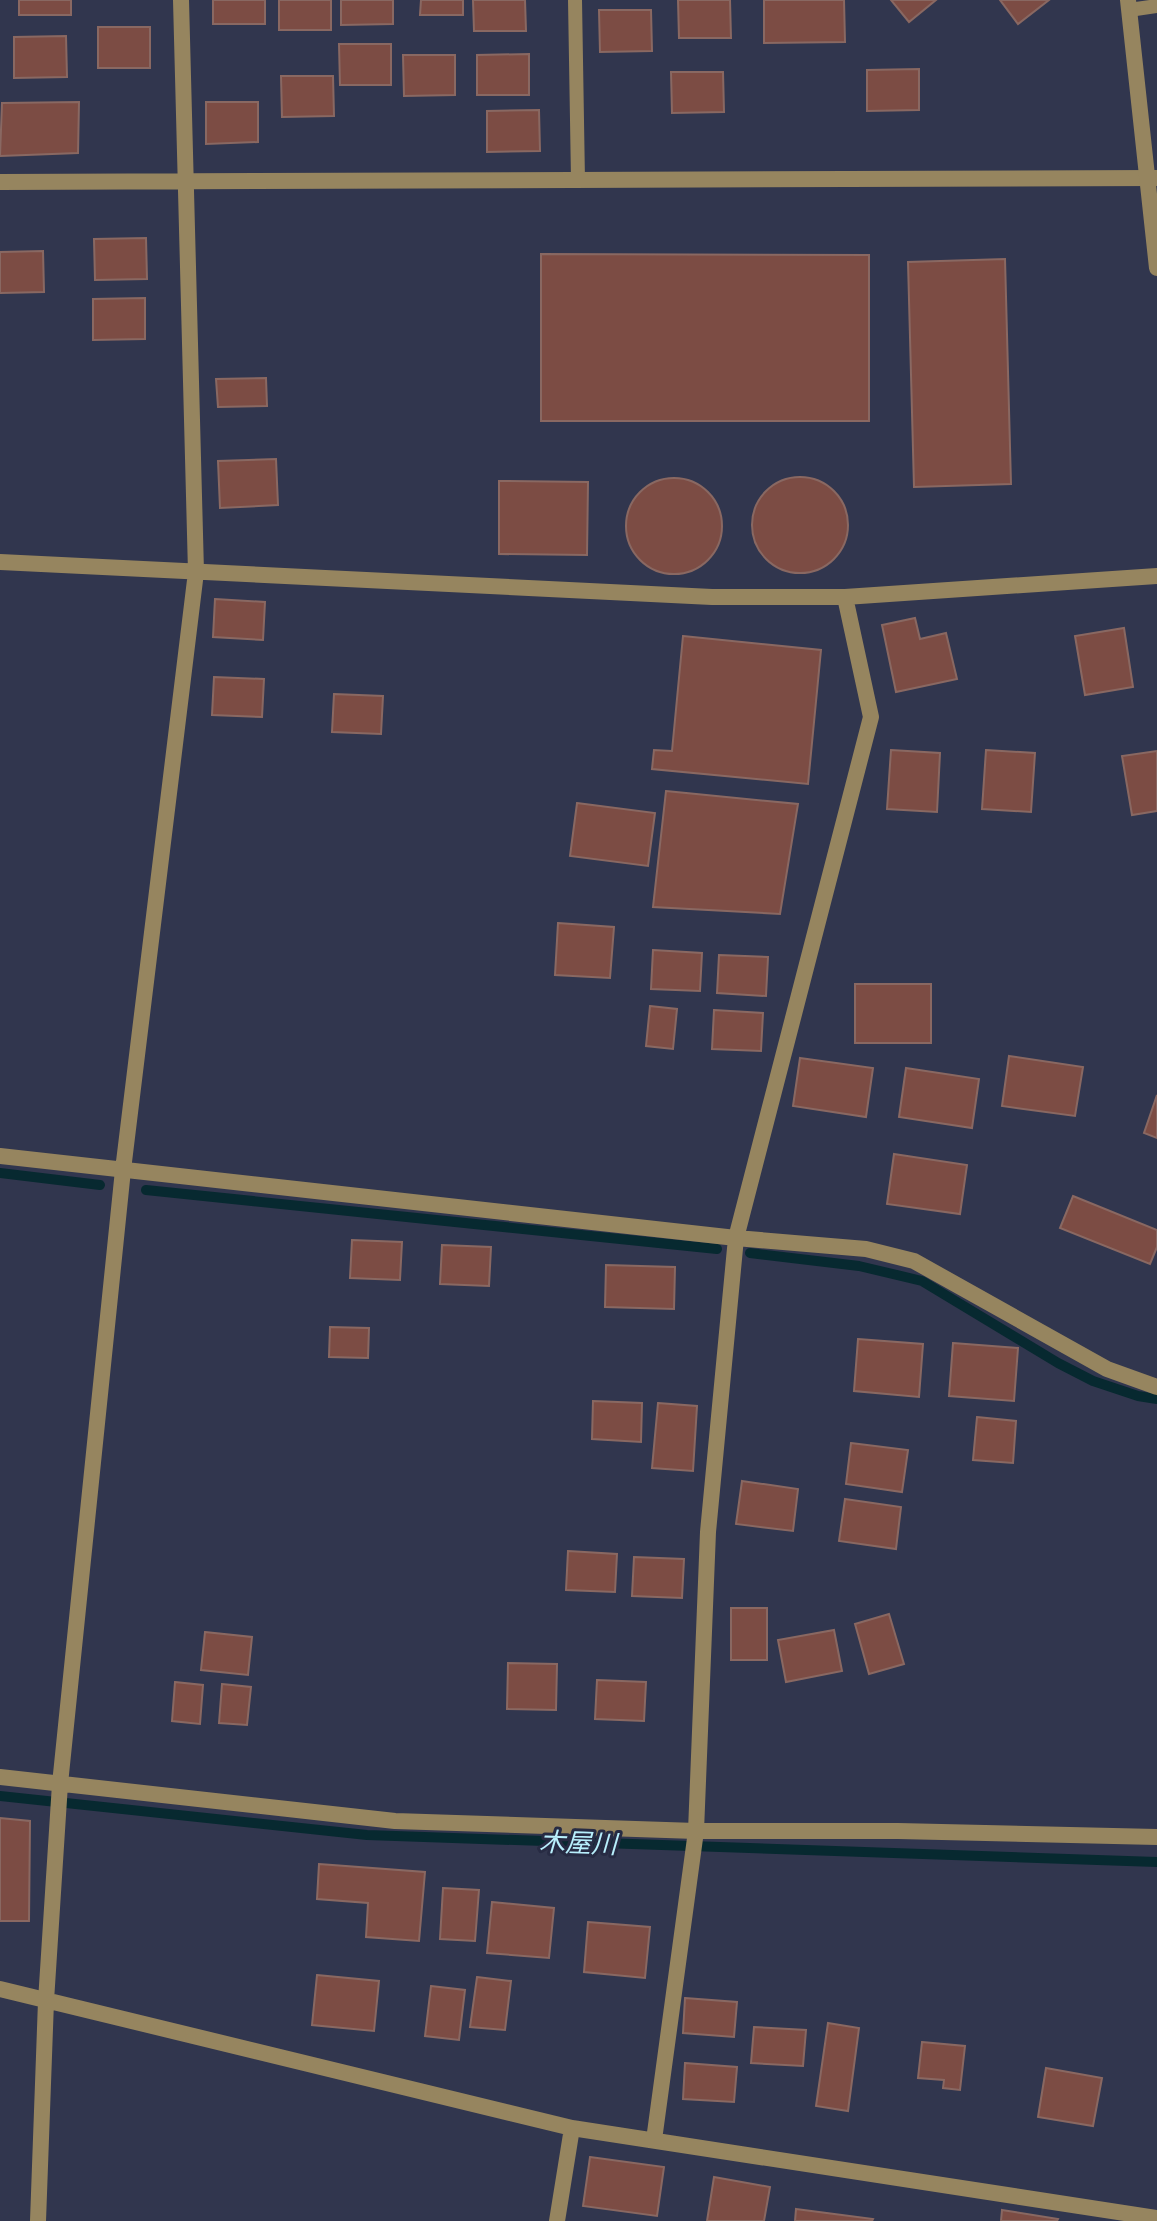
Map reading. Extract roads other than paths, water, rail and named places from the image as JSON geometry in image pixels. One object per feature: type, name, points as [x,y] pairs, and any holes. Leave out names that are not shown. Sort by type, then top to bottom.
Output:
[{"type":"street","points":[[38,2221],[46,2001],[59,1788],[123,1170],[196,572],[181,0]]},
{"type":"street","points":[[1129,5],[1152,179],[1157,268]]},
{"type":"street","points":[[0,182],[1152,179]]},
{"type":"street","points":[[0,562],[712,597],[845,597],[1157,576]]},
{"type":"street","points":[[654,2140],[696,1834],[708,1532],[736,1238],[871,717],[845,597]]},
{"type":"street","points":[[0,1156],[736,1238],[866,1249],[914,1261],[1107,1369],[1157,1387]]},
{"type":"street","points":[[0,1777],[59,1788],[395,1821],[696,1834],[898,1831],[1157,1837]]},
{"type":"street","points":[[0,1989],[572,2128],[1157,2218]]},
{"type":"street","points":[[557,2221],[572,2128]]},
{"type":"lane","points":[[575,0],[578,180]]},
{"type":"lane","points":[[1129,5],[1157,6]]},
{"type":"waterway","points":[[0,1173],[100,1185]]},
{"type":"waterway","points":[[146,1190],[717,1249]]},
{"type":"waterway","points":[[750,1253],[859,1266],[922,1281],[1093,1381],[1157,1399]]},
{"type":"waterway","name":"木屋川","points":[[0,1796],[367,1835],[1157,1862]]}]
